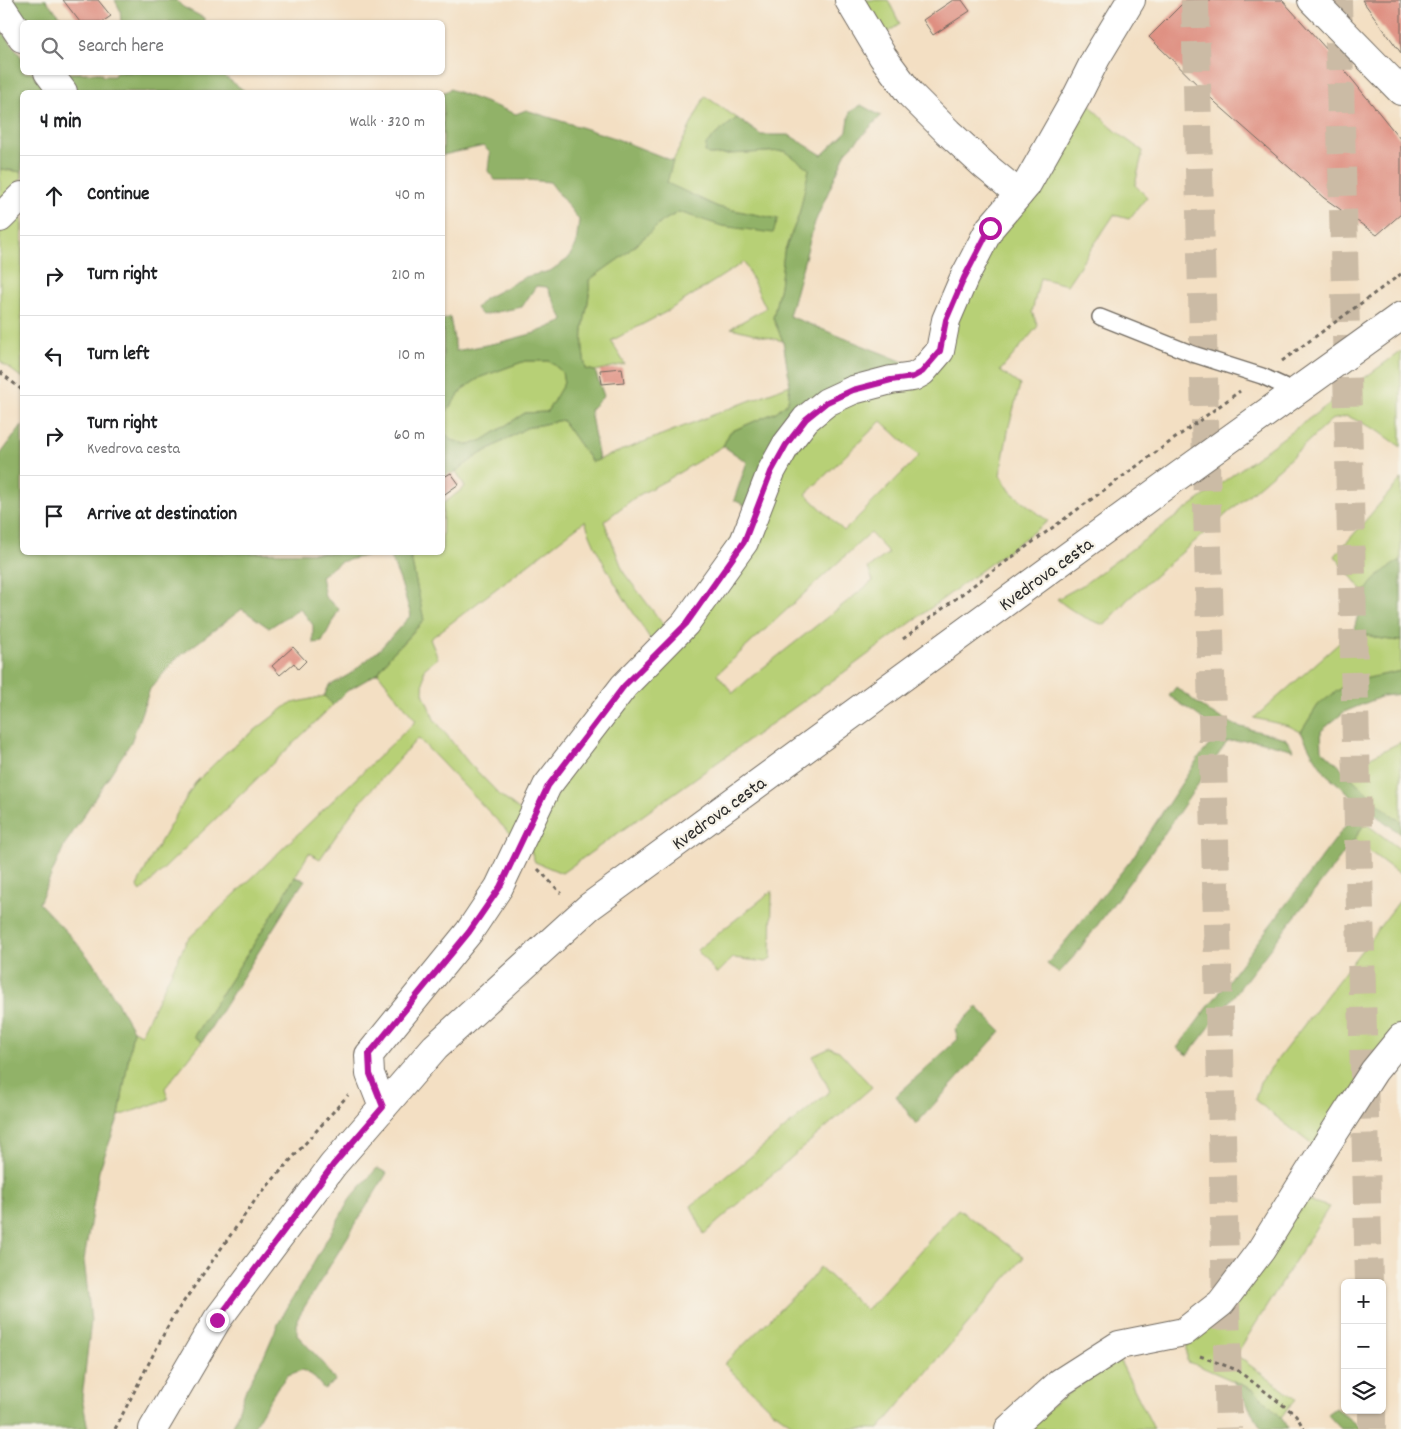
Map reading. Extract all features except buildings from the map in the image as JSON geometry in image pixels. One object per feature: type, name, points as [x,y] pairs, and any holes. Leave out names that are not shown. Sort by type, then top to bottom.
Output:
[{"type":"street","points":[[850,0],[883,57],[911,95],[985,166],[1019,194]]},
{"type":"street","points":[[383,1107],[370,1074],[369,1054],[469,932],[500,887],[552,779],[624,686],[686,624],[744,542],[771,472],[786,445],[806,419],[827,402],[853,390],[891,380],[913,377],[922,372],[940,351],[946,320],[964,278],[990,228],[1026,186],[1130,0]]},
{"type":"street","points":[[1312,0],[1401,91]]},
{"type":"street","points":[[0,5],[20,35]]},
{"type":"street","points":[[50,75],[62,90]]},
{"type":"street","points":[[0,218],[20,198]]},
{"type":"street","name":"Kvedrova cesta","points":[[153,1429],[217,1320],[333,1165],[434,1047],[589,907],[1163,486],[1401,316]]},
{"type":"street","points":[[1009,1429],[1061,1382],[1119,1345],[1184,1332],[1221,1303],[1262,1250],[1374,1071],[1401,1038]]},
{"type":"lane","points":[[1100,317],[1193,354],[1262,376],[1297,392]]},
{"type":"path","points":[[0,372],[20,388]]},
{"type":"path","points":[[518,848],[565,898]]},
{"type":"path","points":[[1195,1354],[1237,1370],[1296,1416],[1304,1429]]},
{"type":"green space","points":[[7,0],[46,0],[63,20],[21,20]]},
{"type":"green space","points":[[115,0],[176,0],[183,7],[204,18],[204,20],[121,20],[120,10]]},
{"type":"green space","points":[[858,0],[888,0],[900,24],[882,36]]},
{"type":"green space","points":[[0,28],[20,55],[20,75],[34,75],[46,90],[20,90],[20,172],[0,170]]},
{"type":"green space","points":[[63,75],[223,75],[243,90],[74,90]]},
{"type":"green space","points":[[450,89],[516,114],[526,110],[612,137],[673,161],[667,183],[718,207],[778,219],[773,233],[722,226],[679,212],[663,221],[623,256],[589,280],[583,345],[586,369],[595,371],[604,396],[590,410],[599,460],[592,462],[562,420],[526,428],[477,456],[445,480],[445,433],[451,440],[470,445],[483,440],[525,413],[547,412],[564,383],[562,372],[550,361],[525,361],[481,377],[464,388],[445,413],[445,319],[450,317],[456,351],[535,333],[564,321],[547,287],[536,286],[522,307],[482,315],[476,308],[484,299],[525,277],[550,271],[568,259],[576,245],[579,220],[550,182],[495,180],[488,171],[490,153],[484,146],[445,155],[445,92]]},
{"type":"green space","points":[[705,96],[737,118],[715,135],[710,155],[785,151],[810,168],[799,215],[784,252],[780,287],[773,318],[783,341],[731,328],[766,308],[744,262],[666,312],[611,341],[625,364],[595,371],[586,369],[583,354],[583,335],[589,298],[589,280],[623,256],[663,221],[679,212],[723,226],[773,232],[778,219],[718,207],[666,183],[673,161]]},
{"type":"green space","points":[[1084,97],[1111,127],[1143,151],[1135,185],[1147,197],[1129,219],[1114,215],[1067,285],[1040,278],[1032,312],[1038,326],[1000,371],[1020,385],[1009,426],[1000,475],[1011,492],[1048,521],[843,673],[562,873],[535,862],[529,846],[546,806],[622,699],[780,466],[840,402],[904,386],[979,261]],"holes":[[[881,421],[919,456],[844,531],[806,494]],[[870,533],[889,553],[868,568],[873,581],[733,693],[717,674]]]},
{"type":"green space","points":[[861,105],[881,116],[846,152],[815,222],[789,316],[919,368],[852,385],[748,507],[734,500],[747,462],[723,446],[730,432],[776,412],[788,402],[790,385],[783,341],[773,318],[780,286],[784,252],[799,215],[809,169],[785,151],[710,155],[705,152],[706,145],[715,135],[737,118],[761,135],[789,135],[822,155],[847,131],[850,112]]},
{"type":"green space","points":[[0,170],[20,172],[20,180],[0,200]]},
{"type":"green space","points":[[18,211],[20,216],[20,376],[0,361],[0,229]]},
{"type":"green space","points":[[1401,351],[1401,447],[1377,430],[1347,416],[1331,420],[1282,466],[1127,600],[1105,625],[1080,615],[1057,599],[1083,585]]},
{"type":"green space","points":[[525,361],[550,361],[562,372],[564,383],[547,412],[525,413],[483,440],[470,445],[451,440],[445,433],[445,413],[464,388],[481,377]]},
{"type":"green space","points":[[790,385],[788,402],[776,412],[730,432],[723,446],[637,496],[604,521],[624,573],[666,628],[654,645],[607,569],[585,521],[430,639],[438,658],[424,669],[423,693],[434,719],[468,762],[501,796],[524,814],[516,840],[418,738],[356,807],[320,859],[309,853],[270,919],[194,1036],[202,1042],[165,1088],[168,1099],[119,1116],[133,1030],[141,1034],[187,940],[416,721],[378,673],[389,657],[424,621],[410,555],[445,555],[445,502],[465,487],[456,471],[477,456],[526,428],[562,420],[592,462]]},
{"type":"green space","points":[[20,428],[20,555],[368,555],[340,562],[321,576],[325,597],[339,609],[322,642],[313,643],[313,625],[300,608],[269,628],[242,609],[176,659],[150,689],[131,742],[64,846],[39,903],[75,941],[97,968],[133,1030],[119,1116],[99,1171],[84,1260],[91,1321],[82,1398],[88,1429],[0,1429],[0,455]]},
{"type":"green space","points":[[1401,479],[1401,560],[1372,583],[1364,593],[1335,556]]},
{"type":"green space","points":[[390,555],[410,555],[424,620],[389,657],[378,673],[347,691],[333,705],[324,696],[329,686],[350,674],[380,649],[411,615]]},
{"type":"green space","points":[[1401,560],[1401,641],[1377,638],[1354,630],[1361,603],[1370,584],[1380,574]]},
{"type":"green space","points":[[1354,630],[1377,638],[1401,641],[1401,671],[1383,675],[1318,705],[1301,732],[1289,726],[1254,718]]},
{"type":"green space","points":[[1401,671],[1401,694],[1383,696],[1344,712],[1321,731],[1322,750],[1401,822],[1401,834],[1366,808],[1326,774],[1301,732],[1318,705],[1349,682]]},
{"type":"green space","points":[[1176,687],[1209,712],[1237,726],[1285,738],[1294,750],[1259,741],[1227,742],[1151,853],[1076,954],[1059,973],[1047,964],[1131,860],[1197,760],[1210,744],[1215,730],[1196,714],[1169,696]]},
{"type":"green space","points":[[324,696],[333,705],[141,891],[137,886],[152,856],[195,783],[224,754],[289,704]]},
{"type":"green space","points":[[1401,742],[1401,822],[1380,806],[1344,770]]},
{"type":"green space","points":[[1353,816],[1365,823],[1354,840],[1188,1055],[1177,1048]]},
{"type":"green space","points":[[1365,823],[1401,850],[1401,875],[1354,840]]},
{"type":"green space","points":[[295,877],[305,880],[202,1042],[194,1036]]},
{"type":"green space","points":[[772,891],[771,959],[766,962],[733,958],[717,974],[697,950]]},
{"type":"green space","points":[[1401,899],[1401,1023],[1391,1033],[1315,1147],[1255,1100],[1260,1082]]},
{"type":"green space","points":[[977,1007],[1001,1031],[916,1124],[896,1096],[958,1039],[955,1029]]},
{"type":"green space","points":[[830,1048],[839,1051],[872,1087],[704,1234],[691,1206],[830,1091],[813,1056]]},
{"type":"green space","points":[[377,1168],[387,1173],[297,1319],[297,1335],[325,1365],[335,1381],[324,1389],[312,1375],[302,1370],[288,1375],[277,1388],[252,1429],[232,1429],[246,1389],[265,1354],[278,1324],[350,1199]]},
{"type":"green space","points":[[1304,1199],[1329,1207],[1236,1355],[1296,1399],[1281,1417],[1254,1390],[1187,1362],[1187,1342]]},
{"type":"green space","points":[[958,1209],[1024,1257],[879,1429],[799,1429],[772,1411],[724,1364],[810,1280],[820,1267],[866,1310]]},
{"type":"green space","points":[[1118,1357],[1154,1429],[1020,1429]]},
{"type":"green space","points":[[1233,1381],[1254,1390],[1281,1417],[1288,1429],[1262,1429]]},
{"type":"green space","points":[[1335,1408],[1362,1429],[1341,1429],[1327,1414]]},
{"type":"tunnel","points":[[1195,0],[1229,1429]]},
{"type":"tunnel","points":[[1338,0],[1369,1279]]},
{"type":"tunnel","points":[[1372,1414],[1372,1429]]},
{"type":"route","points":[[217,1320],[333,1165],[383,1107],[370,1074],[369,1054],[469,932],[500,887],[548,786],[572,752],[624,686],[686,624],[744,542],[771,472],[786,445],[806,419],[827,402],[853,390],[891,380],[913,377],[922,372],[940,351],[946,320],[964,278],[990,228]]}]
